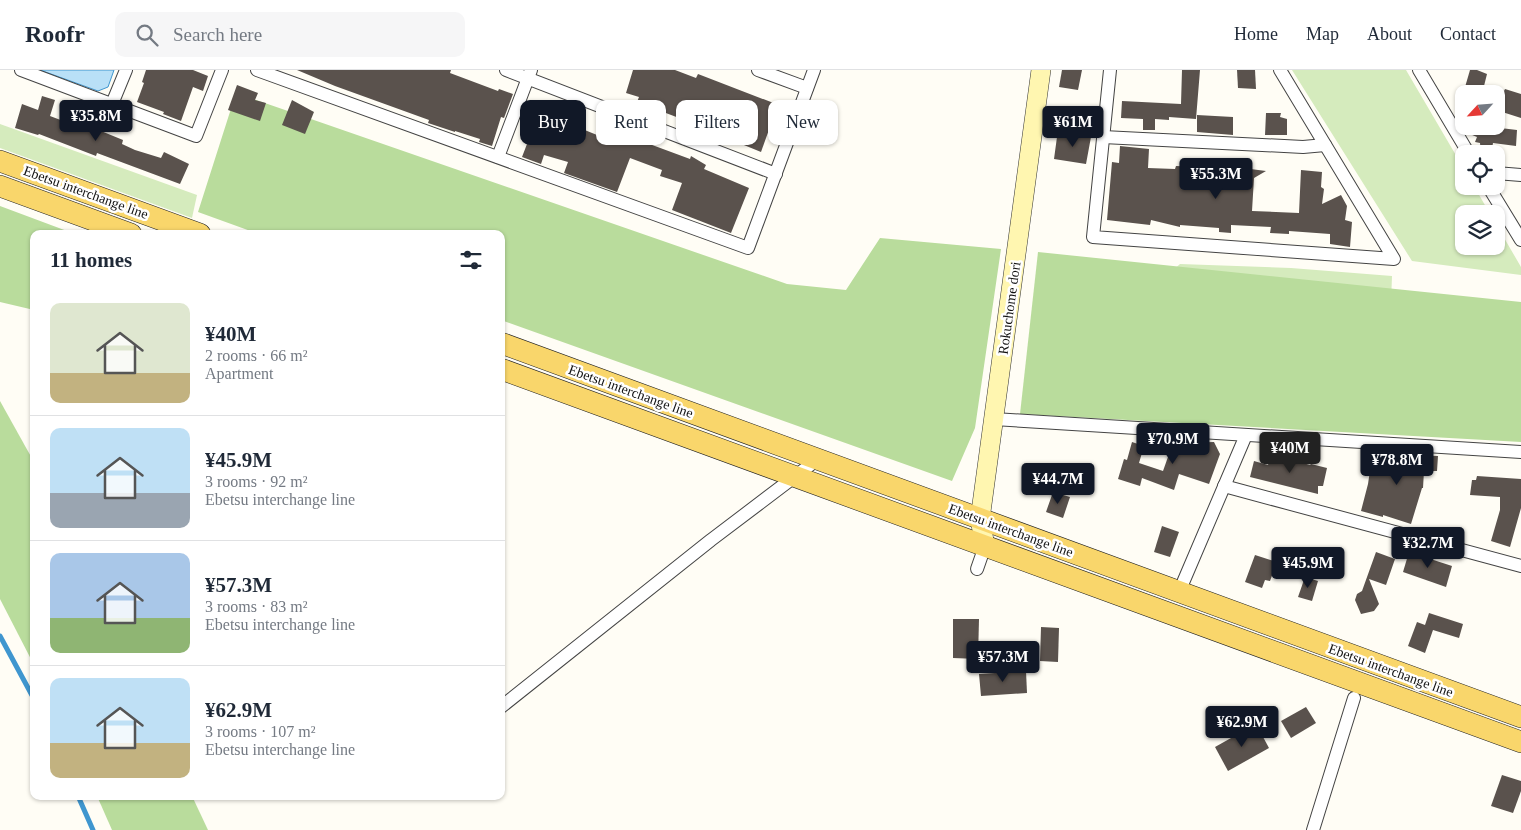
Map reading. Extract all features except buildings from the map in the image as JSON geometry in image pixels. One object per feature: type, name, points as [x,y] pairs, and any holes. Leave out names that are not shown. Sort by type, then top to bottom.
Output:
[{"type":"main road","name":"Ebetsu interchange line","points":[[0,161],[189,230]]},
{"type":"main road","name":"Ebetsu interchange line","points":[[0,186],[120,230]]},
{"type":"main road","name":"Ebetsu interchange line","points":[[505,344],[1521,717]]},
{"type":"main road","name":"Ebetsu interchange line","points":[[505,370],[1521,742]]},
{"type":"street","points":[[21,70],[196,136],[222,70]]},
{"type":"street","points":[[112,104],[126,70]]},
{"type":"street","points":[[257,70],[748,248],[814,70]]},
{"type":"street","points":[[506,70],[530,74],[776,174]]},
{"type":"street","points":[[758,70],[807,88]]},
{"type":"street","name":"Rokuchome dori","points":[[985,546],[980,519],[1041,70]]},
{"type":"street","points":[[1110,70],[1093,237],[1394,259],[1280,70]]},
{"type":"street","points":[[1419,70],[1464,145]]},
{"type":"street","points":[[498,158],[530,74]]},
{"type":"street","points":[[1103,137],[1303,147],[1325,145]]},
{"type":"street","points":[[1505,174],[1521,175]]},
{"type":"street","points":[[1494,195],[1521,240]]},
{"type":"street","points":[[994,419],[1521,452]]},
{"type":"street","points":[[1179,592],[1246,435]]},
{"type":"street","points":[[505,704],[711,540],[818,460]]},
{"type":"street","points":[[1224,486],[1521,566]]},
{"type":"street","points":[[977,568],[985,546]]},
{"type":"street","points":[[1313,830],[1354,698]]},
{"type":"green space","points":[[1292,70],[1406,70],[1455,154],[1455,195],[1479,195],[1485,205],[1455,205],[1455,255],[1505,255],[1505,239],[1521,267],[1521,275],[1412,261]]},
{"type":"green space","points":[[236,93],[787,284],[846,290],[880,238],[1001,249],[975,428],[952,481],[505,321],[505,230],[248,230],[198,212]]},
{"type":"green space","points":[[0,124],[197,195],[192,218],[0,148]]},
{"type":"green space","points":[[0,206],[64,230],[30,230],[30,309],[0,302]]},
{"type":"green space","points":[[1038,252],[1521,302],[1521,442],[1020,414]]},
{"type":"green space","points":[[1180,264],[1291,268],[1392,276],[1389,356],[1152,289]]},
{"type":"green space","points":[[0,401],[30,455],[30,657],[0,599]]},
{"type":"green space","points":[[99,800],[194,800],[208,830],[112,830]]},
{"type":"water","points":[[40,70],[114,70],[108,87],[98,91]]},
{"type":"waterway","points":[[0,636],[30,692]]},
{"type":"waterway","points":[[80,800],[93,830]]}]
